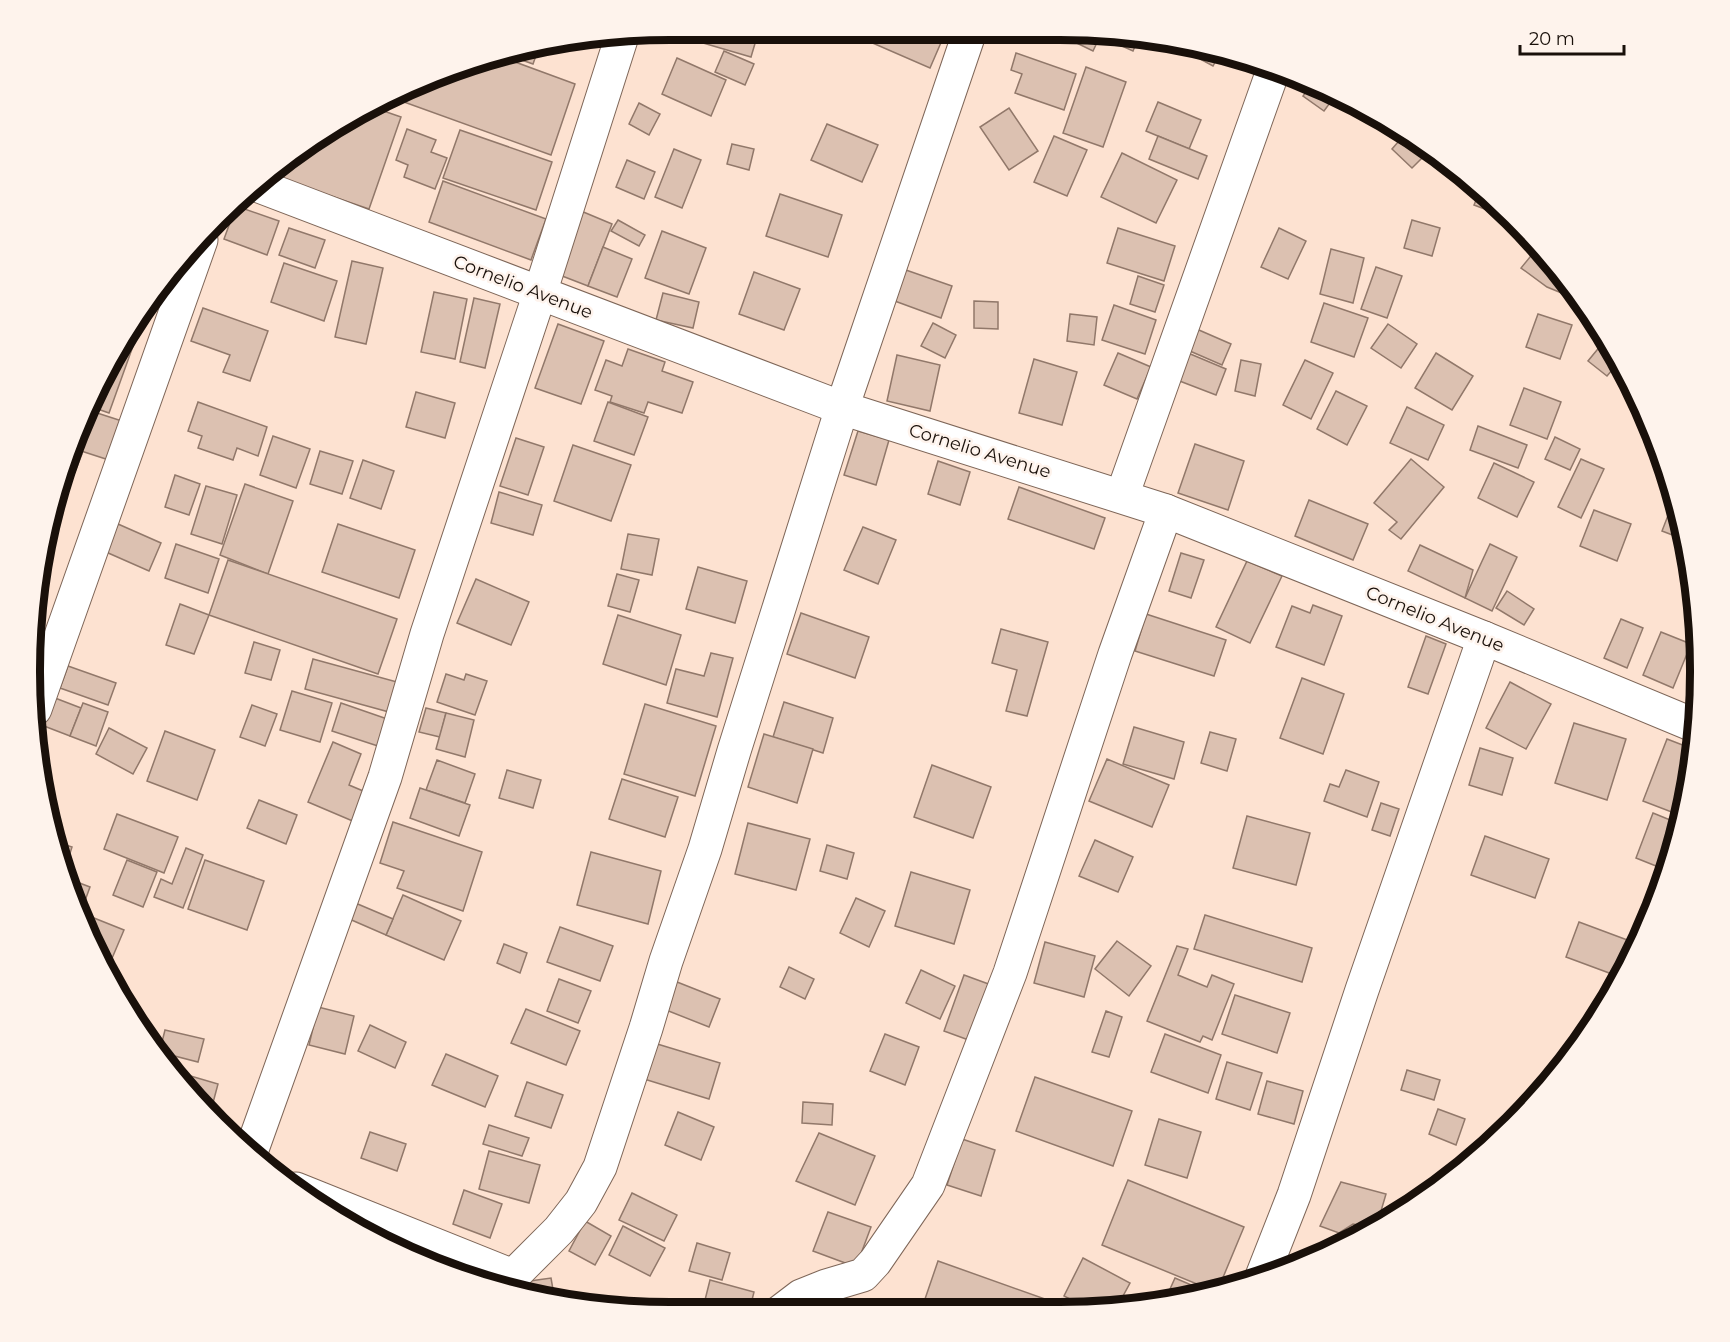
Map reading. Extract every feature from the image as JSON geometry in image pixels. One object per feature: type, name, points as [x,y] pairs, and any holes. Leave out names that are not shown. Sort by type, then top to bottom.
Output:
[{"type":"street","points":[[512,1281],[559,1230],[581,1202],[600,1167],[705,849],[842,408],[967,40]]},
{"type":"street","points":[[254,1144],[385,777],[427,634],[620,43]]},
{"type":"street","points":[[1122,496],[1271,77]]},
{"type":"street","name":"Cornelio Avenue","points":[[265,188],[842,408],[1166,511],[1484,638],[1687,722]]},
{"type":"street","points":[[41,692],[195,258]]},
{"type":"street","points":[[793,1302],[801,1296],[826,1286],[863,1275],[875,1262],[928,1185],[1010,973],[1115,654],[1166,511]]},
{"type":"street","points":[[1266,1267],[1294,1195],[1362,990],[1484,638]]},
{"type":"street","points":[[342,1208],[503,1278]]},
{"type":"building","points":[[704,40],[756,40],[751,57],[703,43]]},
{"type":"building","points":[[866,40],[942,40],[930,68]]},
{"type":"building","points":[[1072,41],[1097,42],[1093,51]]},
{"type":"building","points":[[1117,44],[1135,45],[1133,51]]},
{"type":"building","points":[[724,51],[754,64],[745,85],[715,72]]},
{"type":"building","points":[[1016,53],[1076,74],[1064,110],[1015,93],[1022,74],[1011,70]]},
{"type":"building","points":[[536,56],[533,64],[520,59]]},
{"type":"building","points":[[1194,56],[1216,61],[1213,66]]},
{"type":"building","points":[[677,58],[726,80],[711,116],[662,94]]},
{"type":"building","points":[[512,61],[575,84],[551,155],[404,102],[430,88]]},
{"type":"building","points":[[1086,67],[1126,82],[1103,147],[1063,133]]},
{"type":"building","points":[[1307,91],[1330,102],[1324,111],[1303,96]]},
{"type":"building","points":[[1158,102],[1201,120],[1189,149],[1146,131]]},
{"type":"building","points":[[639,103],[660,114],[649,135],[629,124]]},
{"type":"building","points":[[1009,108],[1038,151],[1009,170],[980,127]]},
{"type":"building","points":[[383,111],[401,117],[369,209],[278,178],[321,147]]},
{"type":"building","points":[[827,124],[878,145],[862,182],[811,160]]},
{"type":"building","points":[[407,129],[436,140],[431,152],[447,158],[435,189],[404,177],[408,165],[396,160]]},
{"type":"building","points":[[460,130],[552,162],[536,210],[443,178]]},
{"type":"building","points":[[1054,136],[1087,150],[1067,196],[1034,182]]},
{"type":"building","points":[[1158,136],[1207,156],[1198,179],[1149,159]]},
{"type":"building","points":[[1399,141],[1423,157],[1412,168],[1392,149]]},
{"type":"building","points":[[732,144],[754,149],[749,170],[727,164]]},
{"type":"building","points":[[674,149],[701,160],[682,208],[655,197]]},
{"type":"building","points":[[1122,153],[1177,180],[1156,223],[1101,197]]},
{"type":"building","points":[[627,160],[655,172],[644,199],[616,187]]},
{"type":"building","points":[[443,181],[546,219],[531,260],[429,222]]},
{"type":"building","points":[[780,194],[842,215],[828,257],[766,236]]},
{"type":"building","points":[[1477,199],[1490,211],[1474,205]]},
{"type":"building","points":[[243,208],[279,221],[267,255],[224,239],[231,219]]},
{"type":"building","points":[[581,211],[612,224],[588,286],[557,274]]},
{"type":"building","points":[[618,220],[645,235],[639,246],[611,231]]},
{"type":"building","points":[[1412,220],[1440,228],[1432,256],[1404,248]]},
{"type":"building","points":[[289,228],[325,240],[315,268],[279,255]]},
{"type":"building","points":[[1118,228],[1175,246],[1164,281],[1107,263]]},
{"type":"building","points":[[1279,228],[1306,241],[1288,279],[1261,267]]},
{"type":"building","points":[[662,231],[706,248],[689,294],[645,278]]},
{"type":"building","points":[[603,247],[632,259],[617,297],[588,286]]},
{"type":"building","points":[[1331,249],[1364,258],[1353,303],[1320,294]]},
{"type":"building","points":[[1532,254],[1564,294],[1547,287],[1521,268]]},
{"type":"building","points":[[352,261],[383,268],[366,344],[335,337]]},
{"type":"building","points":[[284,263],[337,281],[324,321],[271,302]]},
{"type":"building","points":[[1376,267],[1402,276],[1387,318],[1361,309]]},
{"type":"building","points":[[903,269],[952,286],[941,318],[892,300]]},
{"type":"building","points":[[754,272],[800,289],[784,330],[739,314]]},
{"type":"building","points":[[1138,276],[1164,285],[1155,312],[1130,304]]},
{"type":"building","points":[[434,292],[467,299],[455,359],[421,352]]},
{"type":"building","points":[[663,293],[699,302],[693,328],[656,320]]},
{"type":"building","points":[[474,298],[500,304],[485,368],[460,362]]},
{"type":"building","points":[[974,301],[998,302],[998,329],[974,328]]},
{"type":"building","points":[[1324,303],[1368,318],[1354,357],[1311,342]]},
{"type":"building","points":[[1114,305],[1156,320],[1145,354],[1102,340]]},
{"type":"building","points":[[203,308],[268,331],[250,381],[223,372],[230,355],[191,341]]},
{"type":"building","points":[[1070,314],[1097,317],[1094,345],[1067,341]]},
{"type":"building","points":[[1538,314],[1572,325],[1560,359],[1526,347]]},
{"type":"building","points":[[933,323],[956,335],[945,358],[921,346]]},
{"type":"building","points":[[558,324],[604,341],[581,404],[535,388]]},
{"type":"building","points":[[1388,324],[1417,344],[1401,368],[1371,348]]},
{"type":"building","points":[[1192,327],[1231,344],[1222,365],[1183,348]]},
{"type":"building","points":[[135,339],[109,413],[98,409]]},
{"type":"building","points":[[1599,347],[1612,370],[1607,376],[1588,361]]},
{"type":"building","points":[[628,349],[665,362],[662,371],[693,382],[682,413],[648,402],[644,413],[610,402],[612,396],[595,390],[606,360],[622,366]]},
{"type":"building","points":[[1118,353],[1151,367],[1137,399],[1104,385]]},
{"type":"building","points":[[1188,353],[1226,369],[1216,395],[1177,380]]},
{"type":"building","points":[[1436,353],[1473,376],[1452,410],[1415,388]]},
{"type":"building","points":[[897,355],[940,365],[930,411],[887,401]]},
{"type":"building","points":[[1034,359],[1077,372],[1062,425],[1019,413]]},
{"type":"building","points":[[1241,360],[1261,364],[1255,396],[1235,391]]},
{"type":"building","points":[[1305,360],[1333,373],[1311,419],[1283,405]]},
{"type":"building","points":[[1524,388],[1561,402],[1547,439],[1510,425]]},
{"type":"building","points":[[1336,391],[1367,406],[1347,445],[1317,429]]},
{"type":"building","points":[[416,392],[455,403],[445,438],[406,427]]},
{"type":"building","points":[[198,402],[267,427],[258,456],[237,448],[233,460],[198,448],[202,436],[188,431]]},
{"type":"building","points":[[608,402],[648,417],[634,455],[594,441]]},
{"type":"building","points":[[1407,407],[1444,425],[1428,460],[1390,443]]},
{"type":"building","points":[[96,413],[125,422],[112,461],[80,451]]},
{"type":"building","points":[[1478,426],[1527,445],[1518,468],[1470,450]]},
{"type":"building","points":[[858,431],[889,440],[876,485],[844,475]]},
{"type":"building","points":[[273,436],[310,449],[296,488],[260,475]]},
{"type":"building","points":[[1555,437],[1580,449],[1570,470],[1545,459]]},
{"type":"building","points":[[516,438],[544,447],[528,495],[500,486]]},
{"type":"building","points":[[1195,444],[1244,461],[1228,510],[1178,493]]},
{"type":"building","points":[[573,445],[631,465],[611,521],[554,501]]},
{"type":"building","points":[[320,451],[353,461],[342,494],[310,484]]},
{"type":"building","points":[[80,453],[82,454],[69,487],[74,468]]},
{"type":"building","points":[[1411,459],[1444,487],[1401,539],[1389,530],[1397,522],[1374,503]]},
{"type":"building","points":[[1581,459],[1604,469],[1581,518],[1558,507]]},
{"type":"building","points":[[363,460],[394,471],[381,509],[350,498]]},
{"type":"building","points":[[938,461],[970,472],[960,505],[928,494]]},
{"type":"building","points":[[1494,463],[1534,482],[1517,517],[1478,498]]},
{"type":"building","points":[[175,475],[200,484],[189,515],[165,507]]},
{"type":"building","points":[[245,484],[293,501],[268,574],[220,555]]},
{"type":"building","points":[[206,486],[237,495],[222,544],[191,534]]},
{"type":"building","points":[[1019,487],[1105,518],[1094,549],[1008,519]]},
{"type":"building","points":[[499,492],[542,505],[533,535],[491,523]]},
{"type":"building","points":[[1309,500],[1368,524],[1353,560],[1295,536]]},
{"type":"building","points":[[1594,510],[1631,524],[1617,561],[1580,546]]},
{"type":"building","points":[[1669,513],[1674,536],[1662,531]]},
{"type":"building","points":[[118,524],[161,543],[149,571],[106,552]]},
{"type":"building","points":[[338,524],[415,550],[399,598],[322,572]]},
{"type":"building","points":[[863,527],[896,540],[878,584],[844,570]]},
{"type":"building","points":[[628,534],[659,539],[652,575],[621,569]]},
{"type":"building","points":[[176,544],[219,559],[208,593],[165,578]]},
{"type":"building","points":[[1490,544],[1517,557],[1492,611],[1465,598]]},
{"type":"building","points":[[1420,545],[1473,570],[1465,598],[1408,571]]},
{"type":"building","points":[[1181,553],[1204,560],[1191,598],[1169,591]]},
{"type":"building","points":[[228,560],[397,619],[378,674],[209,615]]},
{"type":"building","points":[[1247,561],[1282,576],[1250,643],[1216,627]]},
{"type":"building","points":[[698,567],[747,581],[735,623],[686,609]]},
{"type":"building","points":[[617,574],[639,580],[630,612],[608,606]]},
{"type":"building","points":[[476,579],[529,602],[511,645],[457,623]]},
{"type":"building","points":[[1507,591],[1534,609],[1524,625],[1496,608]]},
{"type":"building","points":[[180,604],[209,615],[194,654],[166,645]]},
{"type":"building","points":[[1313,605],[1342,616],[1324,665],[1276,647],[1292,606],[1310,613]]},
{"type":"building","points":[[801,613],[869,637],[855,678],[787,654]]},
{"type":"building","points":[[1146,614],[1226,640],[1214,676],[1135,651]]},
{"type":"building","points":[[618,615],[681,635],[666,685],[603,664]]},
{"type":"building","points":[[1621,619],[1643,628],[1627,668],[1604,658]]},
{"type":"building","points":[[1001,629],[1048,642],[1027,716],[1006,711],[1017,670],[992,663]]},
{"type":"building","points":[[1661,632],[1689,643],[1689,649],[1673,688],[1643,675]]},
{"type":"building","points":[[1426,636],[1446,644],[1428,694],[1408,687]]},
{"type":"building","points":[[254,642],[280,650],[271,680],[245,673]]},
{"type":"building","points":[[711,653],[733,658],[717,717],[667,703],[676,669],[704,676]]},
{"type":"building","points":[[313,659],[397,682],[389,712],[305,689]]},
{"type":"building","points":[[68,666],[116,683],[108,705],[60,688]]},
{"type":"building","points":[[446,674],[464,680],[466,674],[487,681],[475,715],[437,702]]},
{"type":"building","points":[[1302,678],[1344,694],[1323,754],[1280,738]]},
{"type":"building","points":[[1510,682],[1551,704],[1526,749],[1486,728]]},
{"type":"building","points":[[292,691],[332,703],[320,742],[280,730]]},
{"type":"building","points":[[55,698],[81,708],[70,736],[44,726]]},
{"type":"building","points":[[784,702],[833,718],[823,753],[773,737]]},
{"type":"building","points":[[83,703],[108,712],[96,746],[70,736]]},
{"type":"building","points":[[341,703],[393,721],[384,748],[332,731]]},
{"type":"building","points":[[645,704],[716,726],[695,796],[624,774]]},
{"type":"building","points":[[252,705],[277,714],[265,746],[240,737]]},
{"type":"building","points":[[426,708],[446,713],[440,737],[419,732]]},
{"type":"building","points":[[446,713],[474,720],[465,757],[436,749]]},
{"type":"building","points":[[1574,723],[1626,739],[1607,800],[1555,783]]},
{"type":"building","points":[[1134,727],[1184,742],[1174,779],[1123,764]]},
{"type":"building","points":[[109,728],[147,748],[133,774],[96,754]]},
{"type":"building","points":[[165,731],[215,750],[197,800],[147,781]]},
{"type":"building","points":[[1210,732],[1236,739],[1227,771],[1201,763]]},
{"type":"building","points":[[764,734],[813,749],[797,803],[748,787]]},
{"type":"building","points":[[1667,739],[1685,746],[1673,812],[1643,801]]},
{"type":"building","points":[[333,742],[361,754],[349,785],[375,796],[362,825],[308,802]]},
{"type":"building","points":[[1480,748],[1513,758],[1502,795],[1469,785]]},
{"type":"building","points":[[1107,759],[1169,785],[1152,827],[1089,801]]},
{"type":"building","points":[[437,760],[475,774],[465,803],[426,790]]},
{"type":"building","points":[[932,765],[991,787],[973,838],[914,817]]},
{"type":"building","points":[[507,770],[541,780],[533,808],[499,798]]},
{"type":"building","points":[[1346,770],[1379,782],[1367,817],[1324,801],[1330,784],[1339,787]]},
{"type":"building","points":[[622,779],[678,797],[665,837],[609,819]]},
{"type":"building","points":[[420,788],[470,805],[459,836],[410,818]]},
{"type":"building","points":[[259,800],[297,815],[286,844],[247,828]]},
{"type":"building","points":[[1381,803],[1399,809],[1390,836],[1372,830]]},
{"type":"building","points":[[1653,813],[1671,820],[1658,867],[1636,858]]},
{"type":"building","points":[[117,814],[178,837],[164,873],[104,849]]},
{"type":"building","points":[[1247,816],[1310,833],[1296,885],[1233,868]]},
{"type":"building","points":[[393,822],[482,852],[463,911],[397,888],[404,871],[380,863]]},
{"type":"building","points":[[748,823],[810,839],[796,890],[735,874]]},
{"type":"building","points":[[1485,836],[1549,859],[1535,898],[1471,875]]},
{"type":"building","points":[[1095,840],[1133,857],[1118,892],[1079,876]]},
{"type":"building","points":[[65,845],[72,847],[69,857]]},
{"type":"building","points":[[827,845],[854,853],[847,879],[820,871]]},
{"type":"building","points":[[186,848],[203,855],[183,908],[154,897],[161,879],[172,884]]},
{"type":"building","points":[[591,852],[661,871],[648,924],[577,905]]},
{"type":"building","points":[[127,860],[157,872],[143,907],[113,895]]},
{"type":"building","points":[[205,860],[264,881],[247,930],[188,909]]},
{"type":"building","points":[[911,872],[970,890],[954,944],[895,926]]},
{"type":"building","points":[[77,882],[90,887],[84,902]]},
{"type":"building","points":[[403,895],[461,921],[444,960],[386,935]]},
{"type":"building","points":[[856,898],[885,911],[869,947],[840,933]]},
{"type":"building","points":[[353,902],[393,919],[386,935],[347,918]]},
{"type":"building","points":[[1205,915],[1312,948],[1302,982],[1194,949]]},
{"type":"building","points":[[90,916],[124,930],[111,960]]},
{"type":"building","points":[[1579,922],[1629,940],[1611,974],[1566,957]]},
{"type":"building","points":[[560,927],[613,946],[600,981],[547,962]]},
{"type":"building","points":[[1117,941],[1151,966],[1129,996],[1095,969]]},
{"type":"building","points":[[1045,942],[1095,956],[1084,997],[1034,983]]},
{"type":"building","points":[[504,944],[527,953],[520,973],[497,963]]},
{"type":"building","points":[[1177,946],[1188,949],[1178,975],[1207,987],[1212,975],[1234,984],[1212,1040],[1203,1036],[1200,1042],[1147,1021]]},
{"type":"building","points":[[789,967],[814,979],[805,999],[780,987]]},
{"type":"building","points":[[921,970],[955,986],[940,1019],[906,1003]]},
{"type":"building","points":[[964,975],[994,986],[974,1042],[944,1031]]},
{"type":"building","points":[[559,979],[591,991],[578,1023],[547,1011]]},
{"type":"building","points":[[672,980],[720,999],[709,1027],[661,1008]]},
{"type":"building","points":[[1235,995],[1290,1013],[1277,1053],[1222,1034]]},
{"type":"building","points":[[318,1007],[354,1016],[345,1054],[309,1045]]},
{"type":"building","points":[[526,1009],[580,1031],[566,1065],[511,1043]]},
{"type":"building","points":[[1106,1011],[1122,1017],[1109,1057],[1092,1052]]},
{"type":"building","points":[[370,1025],[406,1042],[395,1068],[358,1051]]},
{"type":"building","points":[[165,1030],[204,1039],[198,1062],[171,1055],[162,1042]]},
{"type":"building","points":[[885,1034],[919,1047],[905,1085],[870,1071]]},
{"type":"building","points":[[1165,1034],[1221,1055],[1208,1093],[1151,1072]]},
{"type":"building","points":[[654,1043],[720,1063],[709,1099],[644,1079]]},
{"type":"building","points":[[446,1054],[498,1076],[485,1107],[432,1085]]},
{"type":"building","points":[[1227,1062],[1262,1073],[1250,1110],[1216,1099]]},
{"type":"building","points":[[1407,1070],[1440,1080],[1434,1100],[1401,1090]]},
{"type":"building","points":[[187,1075],[218,1084],[213,1104]]},
{"type":"building","points":[[1035,1077],[1132,1111],[1113,1166],[1016,1131]]},
{"type":"building","points":[[1267,1081],[1303,1091],[1294,1124],[1258,1114]]},
{"type":"building","points":[[527,1082],[563,1095],[551,1128],[515,1116]]},
{"type":"building","points":[[803,1102],[833,1104],[832,1125],[802,1123]]},
{"type":"building","points":[[1438,1109],[1465,1119],[1456,1145],[1429,1134]]},
{"type":"building","points":[[678,1112],[714,1127],[701,1160],[665,1145]]},
{"type":"building","points":[[1159,1119],[1201,1132],[1187,1178],[1145,1165]]},
{"type":"building","points":[[489,1125],[529,1138],[522,1156],[483,1144]]},
{"type":"building","points":[[370,1132],[406,1144],[397,1171],[361,1158]]},
{"type":"building","points":[[819,1133],[875,1156],[855,1205],[796,1181]]},
{"type":"building","points":[[962,1139],[995,1150],[981,1196],[947,1185]]},
{"type":"building","points":[[489,1151],[540,1165],[529,1203],[479,1189]]},
{"type":"building","points":[[1128,1180],[1244,1227],[1222,1280],[1199,1285],[1102,1245]]},
{"type":"building","points":[[1341,1182],[1386,1194],[1380,1213],[1359,1225],[1353,1224],[1339,1233],[1320,1226]]},
{"type":"building","points":[[464,1190],[502,1204],[490,1238],[453,1224]]},
{"type":"building","points":[[632,1193],[677,1215],[664,1241],[619,1220]]},
{"type":"building","points":[[828,1212],[871,1227],[856,1267],[813,1251]]},
{"type":"building","points":[[585,1221],[611,1236],[595,1265],[569,1251]]},
{"type":"building","points":[[623,1226],[665,1248],[650,1276],[609,1255]]},
{"type":"building","points":[[697,1243],[730,1253],[722,1280],[689,1271]]},
{"type":"building","points":[[1083,1258],[1130,1283],[1122,1298],[1074,1301],[1064,1296]]},
{"type":"building","points":[[938,1261],[1053,1302],[934,1302],[925,1299]]},
{"type":"building","points":[[551,1278],[553,1290],[523,1283]]},
{"type":"building","points":[[1175,1278],[1194,1286],[1182,1289],[1169,1291]]},
{"type":"building","points":[[710,1280],[754,1292],[752,1302],[704,1302]]}]
